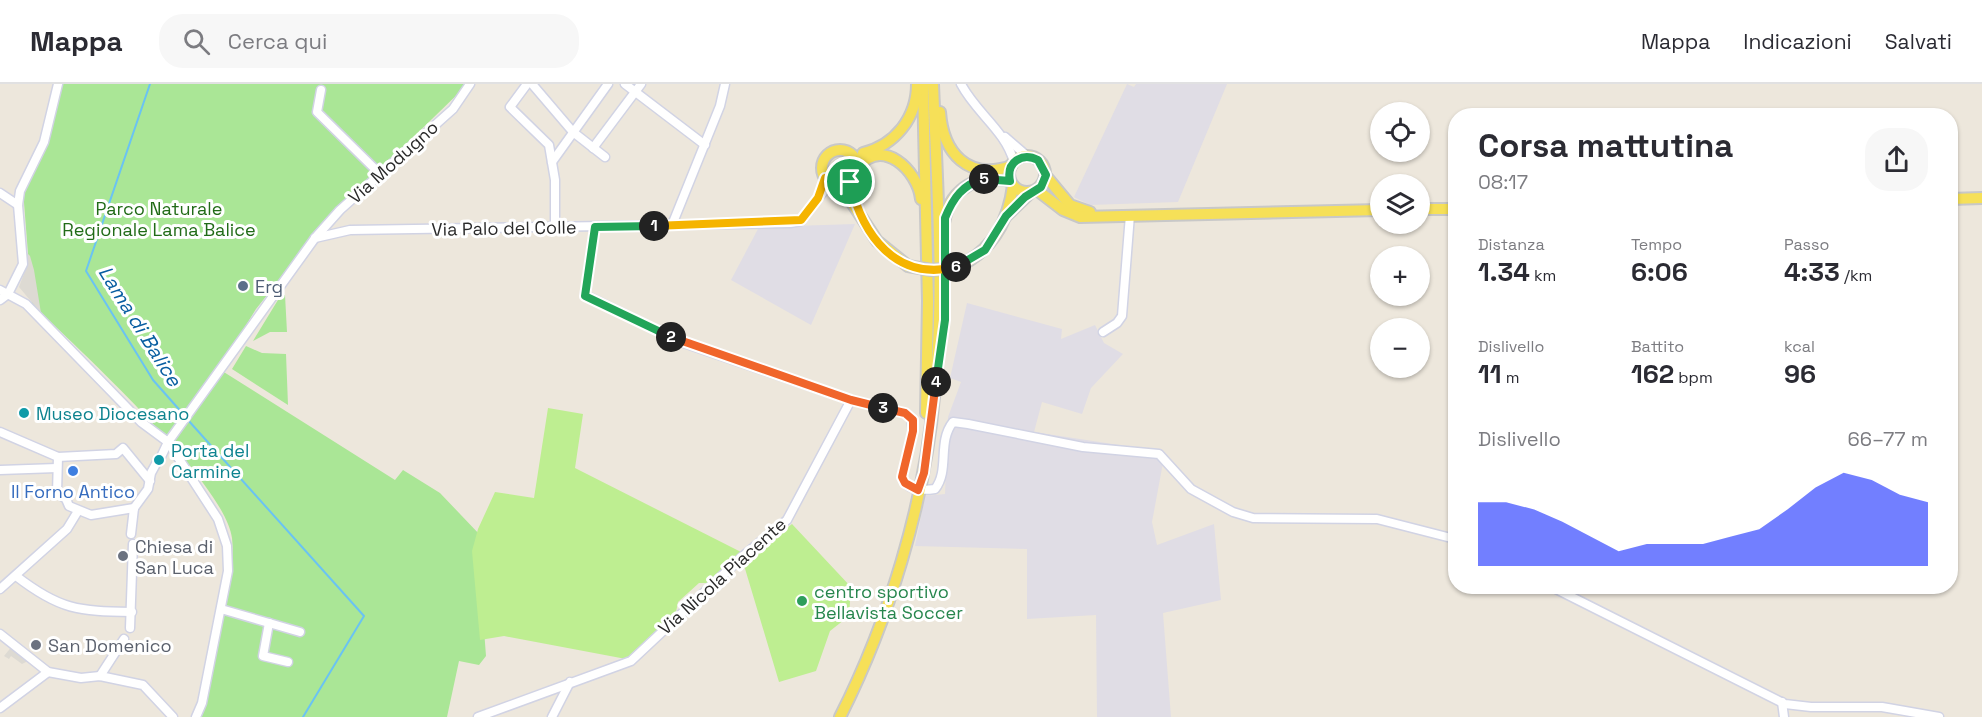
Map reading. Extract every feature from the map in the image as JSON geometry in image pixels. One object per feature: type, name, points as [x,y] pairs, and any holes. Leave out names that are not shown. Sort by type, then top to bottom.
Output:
[{"type":"main road","points":[[917,84],[915,105],[902,128],[884,145],[853,155],[842,150],[830,152],[823,161],[877,242],[908,266],[931,270],[954,268],[985,250],[1006,216],[1034,191],[1046,175]]},
{"type":"main road","points":[[918,490],[927,399],[929,333],[923,84]]},
{"type":"main road","points":[[933,84],[937,363]]},
{"type":"main road","points":[[939,84],[943,132],[951,151],[969,166],[992,171],[1027,156],[1038,160],[1046,175],[1070,205],[1102,215],[1370,210]]},
{"type":"main road","points":[[853,155],[858,168]]},
{"type":"main road","points":[[837,182],[858,168],[864,160],[874,156],[892,158],[903,163],[920,186],[929,333]]},
{"type":"main road","points":[[1006,216],[1012,184],[1012,164]]},
{"type":"main road","points":[[840,717],[868,656],[891,593],[928,447],[937,363],[945,320],[943,228],[947,212],[956,196],[973,182],[988,178],[1012,184],[1021,192],[1034,191],[1071,215],[1095,218],[1102,215]]},
{"type":"main road","points":[[1958,199],[1982,198]]},
{"type":"main road","points":[[1430,209],[1448,209]]},
{"type":"street","points":[[0,300],[23,264],[18,204],[23,183],[44,142],[58,84]]},
{"type":"street","name":"Via Modugno","points":[[134,508],[149,485],[168,442],[315,238],[380,174],[453,109],[470,84]]},
{"type":"street","points":[[527,84],[510,107],[549,145],[555,227]]},
{"type":"street","points":[[532,84],[573,132],[605,157]]},
{"type":"street","points":[[552,162],[608,84]]},
{"type":"street","points":[[625,84],[705,145]]},
{"type":"street","points":[[593,148],[641,84]]},
{"type":"street","points":[[672,225],[705,145],[725,84]]},
{"type":"street","points":[[961,84],[974,105],[1003,136],[1027,156]]},
{"type":"street","points":[[321,90],[317,112],[380,174]]},
{"type":"street","points":[[1003,136],[1012,164]]},
{"type":"street","name":"Via Palo del Colle","points":[[315,238],[350,230],[595,227],[801,220],[818,198],[837,182]]},
{"type":"street","points":[[0,193],[18,204]]},
{"type":"street","points":[[1102,332],[1117,323],[1122,316],[1130,215]]},
{"type":"street","points":[[333,218],[334,228],[338,231],[350,230]]},
{"type":"street","points":[[595,227],[585,296],[681,342],[851,400],[905,413],[911,418],[913,431],[902,477],[905,483],[918,490],[935,489],[942,480],[945,431],[953,422],[1083,447],[1153,452],[1159,454],[1191,489],[1233,512],[1253,518],[1377,519],[1448,537]]},
{"type":"street","points":[[4,292],[26,304],[141,422],[168,442],[218,519],[224,534],[228,571],[202,703],[196,717]]},
{"type":"street","name":"Via Nicola Piacente","points":[[478,717],[631,661],[743,556],[787,520],[851,400]]},
{"type":"street","points":[[0,432],[53,455],[75,457],[94,453],[116,454],[124,449],[149,485]]},
{"type":"street","points":[[53,455],[57,469],[57,494],[78,511],[91,514],[134,508],[129,588],[132,612],[130,628]]},
{"type":"street","points":[[0,471],[57,469]]},
{"type":"street","points":[[0,589],[67,529],[78,511]]},
{"type":"street","points":[[16,576],[37,592],[75,609],[132,612]]},
{"type":"street","points":[[1566,594],[1782,702],[1811,707],[1882,707],[1939,717]]},
{"type":"street","points":[[221,609],[300,632]]},
{"type":"street","points":[[269,623],[263,656],[288,662]]},
{"type":"street","points":[[0,634],[48,672],[81,678],[100,676],[143,685],[173,717]]},
{"type":"street","points":[[100,676],[103,668],[124,639]]},
{"type":"street","points":[[0,708],[48,672]]},
{"type":"street","points":[[552,717],[570,682]]},
{"type":"street","points":[[1782,702],[1784,717]]},
{"type":"shaded area","points":[[1127,84],[1134,87],[1136,84],[1227,84],[1178,202],[1090,205],[1074,197]]},
{"type":"shaded area","points":[[855,224],[811,325],[731,280],[759,227]]},
{"type":"shaded area","points":[[26,252],[30,256],[34,270],[41,313],[19,287],[28,263]]},
{"type":"shaded area","points":[[967,303],[1062,329],[1061,339],[1095,325],[1104,343],[1123,354],[1091,388],[1082,414],[1042,402],[1034,432],[1165,452],[1152,522],[1157,545],[1214,524],[1221,600],[1163,613],[1171,717],[1097,717],[1096,615],[1027,619],[1027,549],[915,546],[925,496],[945,494],[948,417],[961,382],[950,378]]},
{"type":"shaded area","points":[[13,645],[32,659],[22,664],[11,656],[9,659],[4,656]]},
{"type":"green space","name":"Parco Naturale Regionale Lama Balice","points":[[63,84],[468,84],[324,224],[256,309],[219,369],[395,480],[403,470],[440,493],[481,536],[479,564],[486,656],[479,665],[459,661],[447,717],[197,717],[231,567],[232,538],[223,513],[204,484],[146,416],[32,304],[23,190],[45,146]]},
{"type":"green space","points":[[281,295],[285,295],[287,332],[270,332],[253,341]]},
{"type":"green space","points":[[246,346],[262,353],[286,354],[288,405],[232,369]]},
{"type":"green space","points":[[548,408],[583,414],[575,468],[741,552],[708,583],[699,583],[678,602],[676,612],[626,659],[504,636],[480,640],[472,551],[478,529],[495,492],[534,498]]},
{"type":"green space","name":"centro sportivo Bellavista Soccer","points":[[792,524],[851,587],[849,616],[830,631],[816,671],[779,682],[743,562]]},
{"type":"waterway","name":"Lama di Balice","points":[[150,84],[86,271],[153,380],[184,415]]},
{"type":"waterway","name":"Lama di Balice","points":[[188,420],[364,616],[303,717]]},
{"type":"place","name":"Erg","points":[[243,286]]},
{"type":"place","name":"Museo Diocesano","points":[[24,413]]},
{"type":"place","name":"Porta del Carmine","points":[[159,460]]},
{"type":"place","name":"Il Forno Antico","points":[[73,471]]},
{"type":"place","name":"Chiesa di San Luca","points":[[123,556]]},
{"type":"place","name":"centro sportivo Bellavista Soccer","points":[[802,601]]},
{"type":"place","name":"San Domenico","points":[[36,645]]},
{"type":"route","points":[[850,182],[841,186],[830,183],[825,178],[818,198],[806,214],[801,220],[790,223],[595,227],[585,296],[681,342],[851,400],[907,414],[913,420],[913,431],[902,480],[918,490],[924,473],[937,363],[945,320],[943,242],[945,218],[956,196],[964,188],[981,179],[1010,181],[1011,166],[1022,157],[1033,157],[1045,169],[1046,175],[1041,187],[1031,192],[1006,216],[985,250],[975,258],[954,268],[943,269],[931,270],[908,266],[877,242],[858,211],[850,182]]}]
